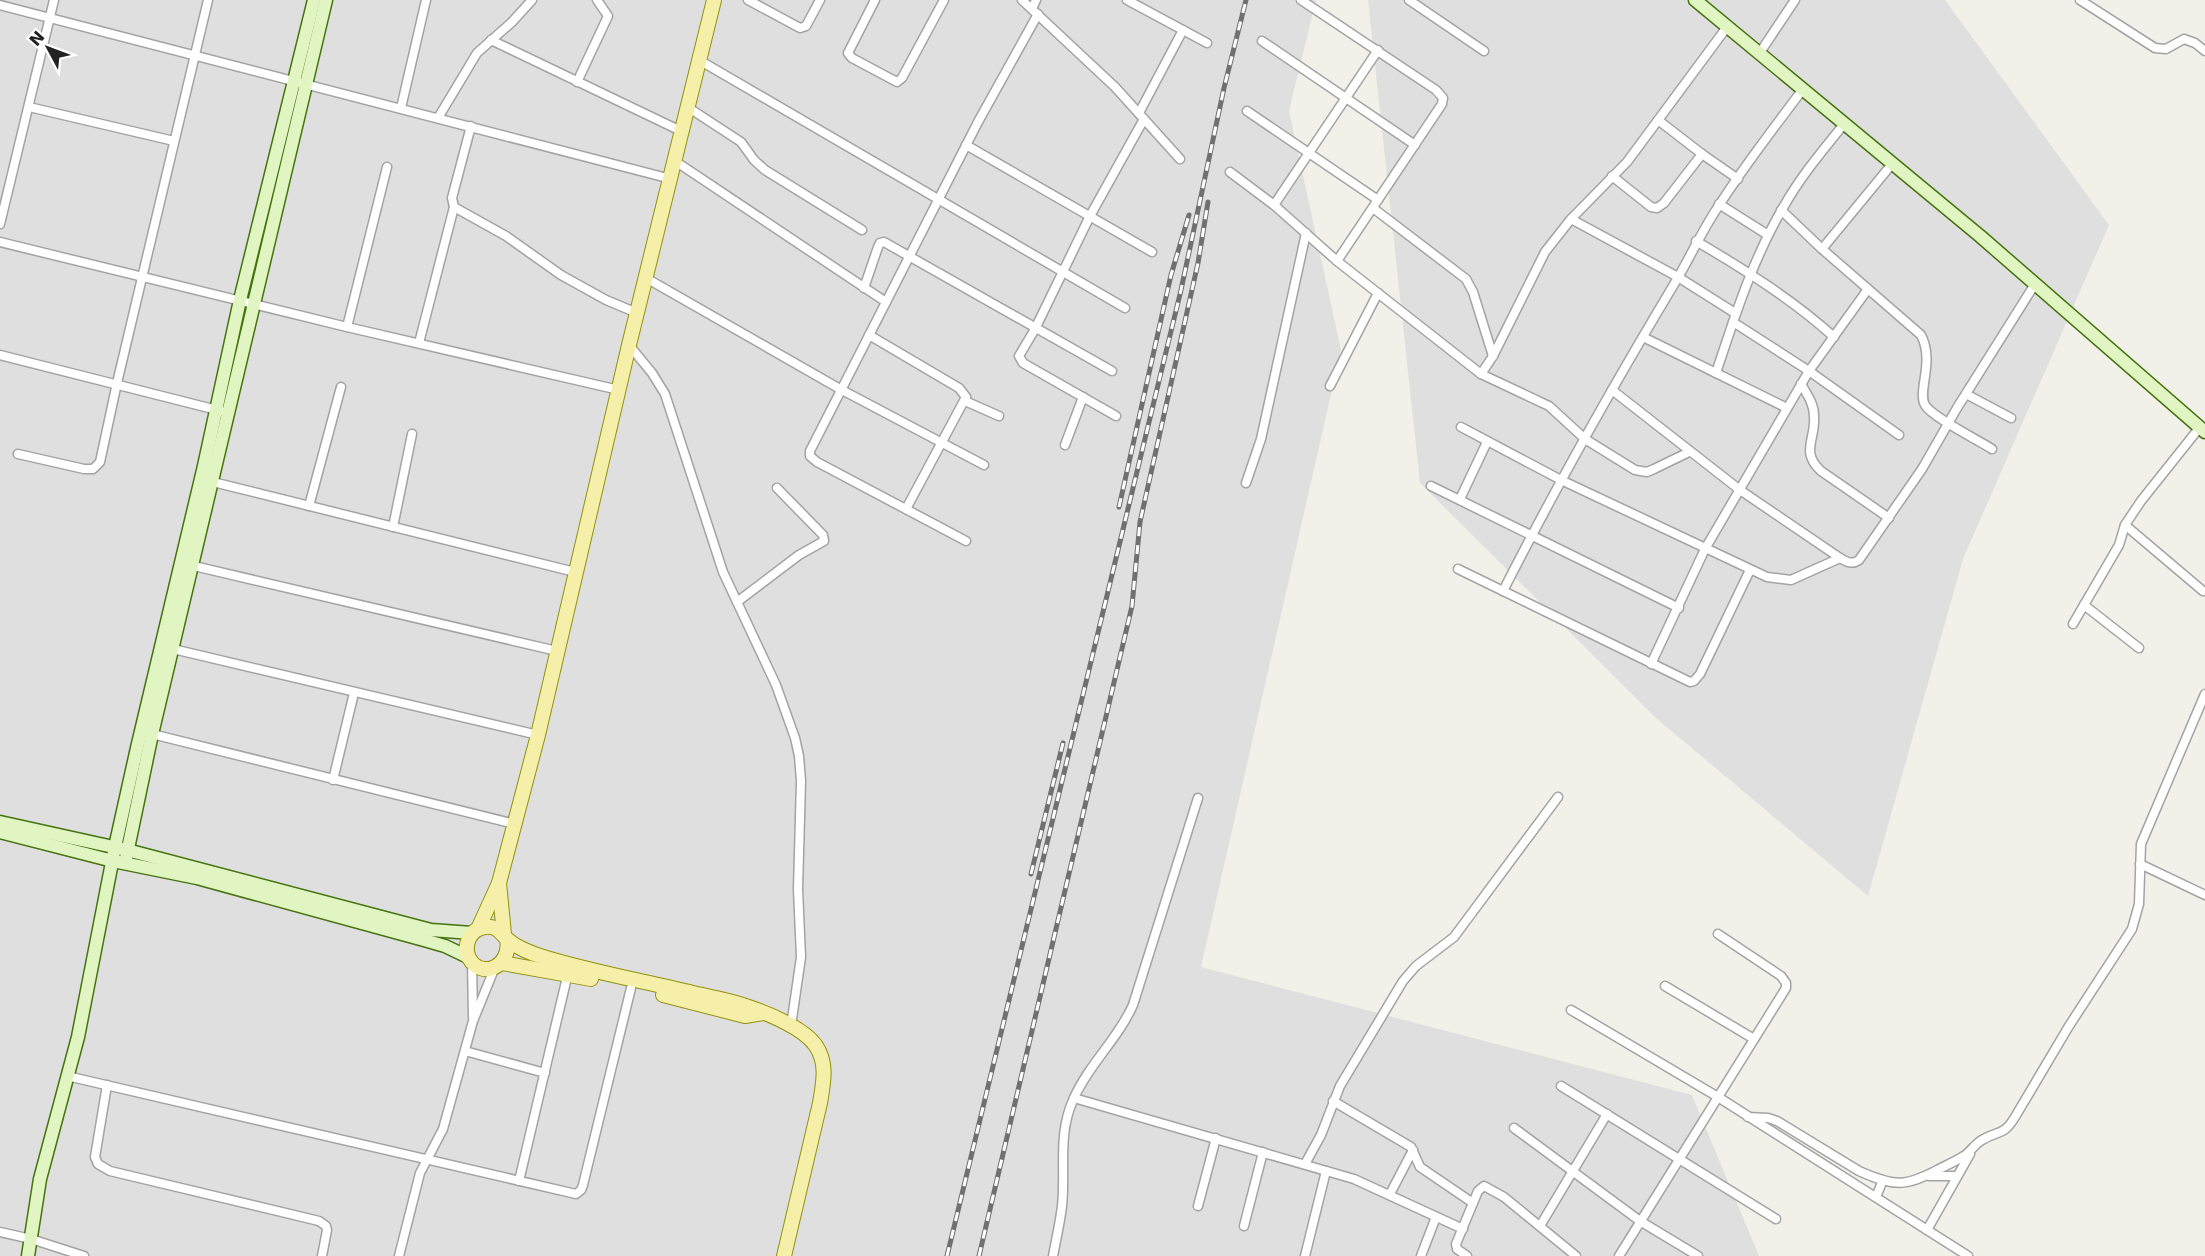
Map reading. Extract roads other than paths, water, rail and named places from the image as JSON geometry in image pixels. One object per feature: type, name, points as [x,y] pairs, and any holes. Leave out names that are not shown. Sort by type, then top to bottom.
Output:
[{"type":"main road","points":[[714,0],[515,824],[499,883],[475,931],[468,940],[466,949],[470,959],[482,968],[498,965],[568,973],[746,1016],[763,1013]]},
{"type":"main road","points":[[498,965],[509,948],[499,883]]},
{"type":"main road","points":[[475,931],[484,927],[495,928],[506,937],[540,956],[746,1006],[791,1026],[804,1034],[816,1046],[823,1061],[824,1078],[784,1256]]},
{"type":"street","points":[[0,224],[54,0]]},
{"type":"street","points":[[18,454],[84,469],[96,467],[102,458],[117,383],[208,0]]},
{"type":"street","points":[[121,848],[194,566],[255,303],[300,82],[314,0]]},
{"type":"street","points":[[28,1256],[40,1179],[78,1036],[119,862],[240,300],[300,82],[326,0]]},
{"type":"street","points":[[401,108],[426,0]]},
{"type":"street","points":[[438,118],[477,53],[513,22],[532,0]]},
{"type":"street","points":[[577,82],[608,16],[597,0]]},
{"type":"street","points":[[748,0],[800,28],[806,26],[820,0]]},
{"type":"street","points":[[875,0],[848,53],[852,58],[897,82],[902,78],[944,0]]},
{"type":"street","points":[[1022,0],[1115,87],[1180,159]]},
{"type":"street","points":[[966,540],[810,456],[811,446],[1035,12],[1036,0]]},
{"type":"street","points":[[1127,0],[1208,43]]},
{"type":"street","points":[[1408,0],[1484,51]]},
{"type":"street","points":[[1695,0],[2035,284],[2202,430],[2141,501],[2125,525],[2119,545],[2073,624]]},
{"type":"street","points":[[1759,54],[1795,0]]},
{"type":"street","points":[[2080,0],[2155,48],[2166,49],[2184,39],[2195,43],[2205,51]]},
{"type":"street","points":[[1304,1],[1436,90],[1443,98],[1442,104],[1337,261]]},
{"type":"street","points":[[0,5],[671,179]]},
{"type":"street","points":[[1481,374],[1493,356],[1545,252],[1571,219],[1627,162],[1727,27]]},
{"type":"street","points":[[1116,416],[1021,361],[1020,353],[1064,273],[1183,30]]},
{"type":"street","points":[[491,39],[683,132]]},
{"type":"street","points":[[1262,41],[1415,145]]},
{"type":"street","points":[[1274,205],[1378,50]]},
{"type":"street","points":[[699,60],[1125,308]]},
{"type":"street","points":[[1503,591],[1531,535],[1678,278],[1696,241],[1719,204],[1803,89]]},
{"type":"street","points":[[28,106],[174,141]]},
{"type":"street","points":[[688,108],[741,142],[754,160],[765,170],[862,230]]},
{"type":"street","points":[[1247,111],[1309,153],[1466,279],[1473,292],[1493,356]]},
{"type":"street","points":[[1658,120],[1738,179]]},
{"type":"street","points":[[1716,373],[1734,318],[1767,235],[1798,183],[1844,124]]},
{"type":"street","points":[[419,343],[454,207],[452,198],[471,126]]},
{"type":"street","points":[[966,145],[1152,252]]},
{"type":"street","points":[[1612,176],[1651,207],[1658,208],[1702,154]]},
{"type":"street","points":[[675,161],[886,302]]},
{"type":"street","points":[[1822,249],[1892,164]]},
{"type":"street","points":[[347,327],[387,166]]},
{"type":"street","points":[[1230,172],[1274,205],[1337,261],[1481,374],[1549,406],[1585,439],[1640,472],[1654,469],[1689,452]]},
{"type":"street","points":[[1719,204],[1767,235]]},
{"type":"street","points":[[454,207],[506,236],[561,275],[606,300],[637,313]]},
{"type":"street","points":[[1781,210],[1921,335],[1928,355],[1923,402],[1929,410],[1948,423],[1992,449]]},
{"type":"street","points":[[1571,219],[1678,278],[1899,435]]},
{"type":"street","points":[[1246,483],[1262,439],[1306,233]]},
{"type":"street","points":[[1696,241],[1751,273],[1810,315],[1834,337]]},
{"type":"street","points":[[0,242],[347,327],[619,390]]},
{"type":"street","points":[[864,288],[880,243],[886,244],[1112,371]]},
{"type":"street","points":[[646,278],[840,389],[984,465]]},
{"type":"street","points":[[1612,390],[1740,490],[1840,558],[1851,563],[1859,560],[1922,469],[2035,284]]},
{"type":"street","points":[[1651,664],[1705,549],[1809,370],[1868,289]]},
{"type":"street","points":[[1330,386],[1378,293]]},
{"type":"street","points":[[869,335],[965,394],[965,401],[906,509]]},
{"type":"street","points":[[1643,337],[1787,408]]},
{"type":"street","points":[[629,345],[666,394],[712,543],[723,572],[776,685],[795,738],[801,781],[798,890],[801,957],[791,1026]]},
{"type":"street","points":[[0,355],[229,413]]},
{"type":"street","points":[[1801,384],[1815,415],[1809,451],[1812,462],[1821,471],[1889,518]]},
{"type":"street","points":[[309,506],[341,387]]},
{"type":"street","points":[[1966,394],[2011,418]]},
{"type":"street","points":[[1065,445],[1083,397]]},
{"type":"street","points":[[965,401],[999,416]]},
{"type":"street","points":[[1461,427],[1562,480],[1767,577],[1791,580],[1840,558]]},
{"type":"street","points":[[393,527],[412,434]]},
{"type":"street","points":[[1460,500],[1487,442]]},
{"type":"street","points":[[213,482],[575,572]]},
{"type":"street","points":[[1431,486],[1679,608]]},
{"type":"street","points":[[737,602],[799,555],[824,541],[823,536],[777,488]]},
{"type":"street","points":[[2125,525],[2203,591]]},
{"type":"street","points":[[194,566],[557,651]]},
{"type":"street","points":[[1458,569],[1690,682],[1697,678],[1750,570]]},
{"type":"street","points":[[2084,605],[2139,648]]},
{"type":"street","points":[[173,649],[538,735]]},
{"type":"street","points":[[333,780],[354,693]]},
{"type":"street","points":[[1748,1117],[1776,1121],[1859,1171],[1900,1184],[1911,1183],[1961,1158],[1981,1141],[2010,1126],[2068,1026],[2132,929],[2139,904],[2141,844],[2205,694]]},
{"type":"street","points":[[152,735],[515,824]]},
{"type":"street","points":[[1305,1164],[1321,1135],[1340,1086],[1410,971],[1454,937],[1558,797]]},
{"type":"street","points":[[1053,1256],[1062,1205],[1063,1140],[1067,1118],[1074,1098],[1094,1064],[1120,1030],[1133,1005],[1198,798]]},
{"type":"street","points":[[0,822],[121,848],[431,930],[475,931]]},
{"type":"street","points":[[0,832],[119,862],[197,878],[445,946],[470,959],[473,1021]]},
{"type":"street","points":[[2140,864],[2205,895]]},
{"type":"street","points":[[1619,1256],[1784,993],[1786,983],[1781,976],[1718,934]]},
{"type":"street","points":[[399,1256],[416,1187],[427,1158],[443,1129],[473,1021],[498,965]]},
{"type":"street","points":[[519,1181],[568,973]]},
{"type":"street","points":[[1665,986],[1754,1039]]},
{"type":"street","points":[[67,1076],[576,1194],[581,1190],[631,988]]},
{"type":"street","points":[[1571,1010],[1718,1097],[1968,1256]]},
{"type":"street","points":[[465,1050],[545,1073]]},
{"type":"street","points":[[106,1084],[95,1157],[101,1167],[319,1221],[326,1226],[327,1230],[322,1256]]},
{"type":"street","points":[[1561,1086],[1776,1219]]},
{"type":"street","points":[[1074,1098],[1354,1179],[1462,1229]]},
{"type":"street","points":[[1333,1101],[1413,1150],[1420,1167],[1473,1203]]},
{"type":"street","points":[[1540,1226],[1607,1114]]},
{"type":"street","points":[[1514,1128],[1640,1221],[1698,1256]]},
{"type":"street","points":[[1800,1135],[1813,1158]]},
{"type":"street","points":[[1198,1206],[1216,1138]]},
{"type":"street","points":[[1927,1230],[1973,1148]]},
{"type":"street","points":[[1390,1194],[1413,1150]]},
{"type":"street","points":[[1244,1226],[1263,1152]]},
{"type":"street","points":[[1305,1256],[1326,1171]]},
{"type":"street","points":[[1925,1176],[1957,1176]]},
{"type":"street","points":[[1876,1197],[1883,1180]]},
{"type":"street","points":[[1467,1256],[1456,1246],[1480,1188],[1486,1187],[1504,1197],[1576,1256]]},
{"type":"street","points":[[1421,1256],[1436,1217]]},
{"type":"street","points":[[0,1232],[30,1239],[70,1254],[84,1256]]},
{"type":"railway","points":[[947,1256],[1181,290],[1224,88],[1246,0]]},
{"type":"railway","points":[[979,1256],[1132,606],[1140,522],[1198,263],[1208,202]]},
{"type":"railway","points":[[1119,507],[1171,275],[1189,215]]},
{"type":"railway","points":[[1031,874],[1063,743]]}]
